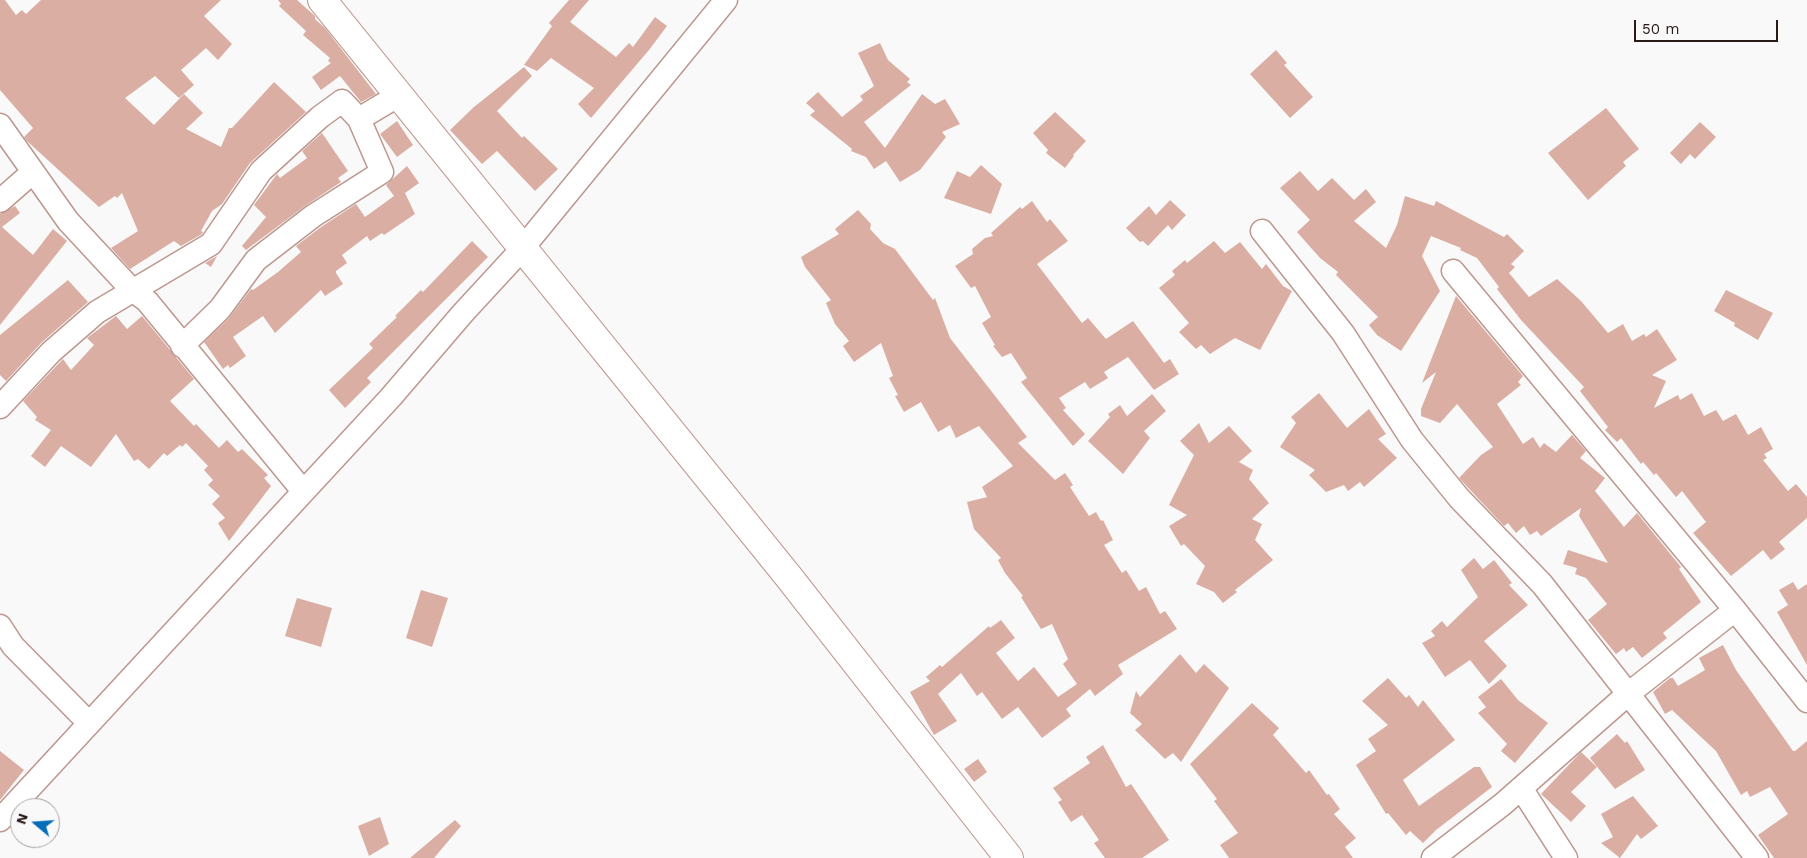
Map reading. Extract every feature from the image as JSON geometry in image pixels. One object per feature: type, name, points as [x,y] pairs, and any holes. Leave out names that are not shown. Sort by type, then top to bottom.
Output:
[{"type":"street","points":[[322,0],[788,576],[1009,858]]},
{"type":"street","points":[[0,820],[391,397],[463,312],[522,249],[726,0]]},
{"type":"street","points":[[359,119],[399,96]]},
{"type":"street","points":[[0,407],[52,352],[90,318],[132,290],[211,244],[260,171],[320,117],[342,101],[359,119],[382,172],[313,216],[256,260],[220,309],[182,346]]},
{"type":"street","points":[[0,125],[68,221],[132,290],[147,301],[182,346],[303,491]]},
{"type":"street","points":[[0,201],[33,172]]},
{"type":"street","points":[[1262,231],[1343,333],[1412,440],[1459,498],[1542,584],[1757,858]]},
{"type":"street","points":[[1453,271],[1735,610],[1807,701]]},
{"type":"street","points":[[1433,858],[1521,788],[1628,694],[1735,610]]},
{"type":"street","points":[[0,626],[13,646],[89,723]]},
{"type":"street","points":[[1521,788],[1566,858]]},
{"type":"building","points":[[0,0],[5,0],[16,15],[22,10],[26,14],[41,0],[221,0],[204,16],[232,44],[218,60],[206,48],[181,70],[194,85],[179,98],[155,76],[125,98],[154,125],[184,94],[203,113],[186,129],[221,147],[229,128],[232,128],[274,82],[306,112],[250,163],[222,204],[212,211],[201,231],[203,232],[202,234],[181,246],[174,241],[130,269],[111,248],[138,231],[122,193],[117,198],[115,196],[99,207],[27,141],[24,137],[33,128],[0,90]]},
{"type":"building","points":[[278,0],[297,0],[315,16],[315,19],[325,28],[376,94],[361,102],[340,76],[321,90],[312,77],[331,63],[328,61],[330,58],[303,35],[306,31],[279,6],[281,4]]},
{"type":"building","points":[[569,0],[589,0],[570,22],[616,57],[629,43],[633,47],[655,17],[667,26],[591,118],[578,104],[594,88],[551,58],[537,71],[524,65],[552,26],[549,23]]},
{"type":"building","points":[[880,43],[888,60],[910,79],[907,82],[911,85],[864,122],[885,148],[922,94],[935,104],[945,99],[960,124],[942,132],[946,137],[920,170],[900,182],[886,161],[874,169],[866,157],[851,151],[852,149],[810,115],[815,111],[806,103],[818,92],[842,117],[863,100],[860,96],[874,86],[858,53]]},
{"type":"building","points":[[1276,50],[1287,63],[1284,65],[1313,97],[1290,118],[1250,74]]},
{"type":"building","points":[[524,67],[532,76],[497,111],[522,138],[524,136],[558,169],[535,191],[497,151],[482,164],[450,130],[474,107]]},
{"type":"building","points":[[1606,108],[1639,149],[1623,162],[1626,166],[1588,200],[1548,153]]},
{"type":"building","points":[[1055,112],[1086,141],[1073,155],[1065,168],[1046,153],[1048,150],[1033,133]]},
{"type":"building","points":[[397,121],[413,145],[397,157],[380,134]]},
{"type":"building","points":[[1700,122],[1716,137],[1695,159],[1690,154],[1681,164],[1670,153]]},
{"type":"building","points":[[322,133],[348,171],[338,178],[341,182],[246,250],[242,246],[266,217],[254,205],[277,174],[280,178],[307,158],[302,151]]},
{"type":"building","points":[[981,165],[1002,184],[991,214],[944,198],[957,171],[970,177]]},
{"type":"building","points":[[407,166],[419,183],[405,193],[415,214],[384,235],[382,233],[370,241],[367,236],[342,255],[347,263],[336,273],[343,284],[325,296],[321,290],[275,333],[263,316],[233,337],[246,356],[230,368],[228,365],[223,369],[204,342],[229,318],[251,289],[253,290],[278,272],[301,252],[296,246],[356,204],[365,217],[394,196],[386,185]]},
{"type":"building","points":[[1300,171],[1318,191],[1332,178],[1354,200],[1366,189],[1376,202],[1354,221],[1386,248],[1397,225],[1405,196],[1434,206],[1436,201],[1504,237],[1507,234],[1524,251],[1511,264],[1515,267],[1509,273],[1529,297],[1557,279],[1581,301],[1608,333],[1623,324],[1632,341],[1644,334],[1646,337],[1657,329],[1677,360],[1652,375],[1666,381],[1654,408],[1678,395],[1680,400],[1692,393],[1704,416],[1716,410],[1723,421],[1736,414],[1748,435],[1761,427],[1773,449],[1764,454],[1767,458],[1763,460],[1788,491],[1796,484],[1807,497],[1807,518],[1779,542],[1785,549],[1771,560],[1763,550],[1731,576],[1693,533],[1706,522],[1682,491],[1676,497],[1656,473],[1654,475],[1643,462],[1641,464],[1621,438],[1617,442],[1605,430],[1608,427],[1580,391],[1584,387],[1521,320],[1497,289],[1499,287],[1477,258],[1460,250],[1461,248],[1431,236],[1422,256],[1440,291],[1401,351],[1377,335],[1369,325],[1378,317],[1336,275],[1338,272],[1320,258],[1297,232],[1310,220],[1280,188]]},
{"type":"building","points":[[1170,200],[1186,215],[1172,230],[1168,225],[1148,246],[1143,241],[1140,242],[1126,228],[1149,206],[1156,215]]},
{"type":"building","points":[[1032,201],[1047,222],[1050,219],[1068,241],[1037,264],[1082,323],[1088,318],[1106,339],[1133,321],[1164,363],[1170,359],[1179,374],[1154,390],[1128,357],[1104,372],[1108,378],[1090,389],[1085,382],[1059,398],[1066,408],[1063,410],[1085,434],[1073,446],[1021,382],[1027,378],[1011,353],[1002,357],[993,346],[995,345],[982,323],[991,317],[975,286],[971,288],[955,266],[973,254],[972,249],[985,238],[993,236],[991,233],[1020,207],[1022,209]]},
{"type":"building","points":[[15,206],[20,213],[2,227],[33,255],[53,229],[67,241],[0,325],[0,214]]},
{"type":"building","points":[[858,210],[871,224],[870,229],[883,243],[895,249],[933,300],[935,298],[950,338],[1027,437],[1018,443],[1055,480],[1065,473],[1073,485],[1070,487],[1089,516],[1096,512],[1101,521],[1103,520],[1113,540],[1104,545],[1122,573],[1126,570],[1139,591],[1146,587],[1160,614],[1165,611],[1177,629],[1118,665],[1123,674],[1095,696],[1090,689],[1066,709],[1071,716],[1042,738],[1018,707],[1002,719],[982,692],[977,696],[961,673],[938,694],[957,721],[934,735],[910,692],[930,681],[926,677],[940,665],[942,667],[989,626],[990,628],[1001,620],[1015,638],[996,653],[1018,681],[1034,667],[1058,697],[1077,684],[1063,664],[1068,659],[1052,624],[1041,629],[1021,597],[1023,596],[1005,573],[998,560],[1001,558],[974,529],[967,502],[987,497],[982,487],[1013,466],[979,426],[956,438],[950,425],[938,432],[921,402],[904,412],[895,396],[898,395],[889,378],[893,376],[881,343],[854,362],[843,346],[849,341],[835,324],[826,303],[831,300],[805,267],[801,257],[839,234],[835,229]]},
{"type":"building","points":[[472,241],[488,257],[367,378],[371,382],[345,408],[329,390],[373,348],[369,344],[397,317],[395,316],[421,290],[423,292]]},
{"type":"building","points":[[1214,241],[1225,253],[1240,242],[1262,269],[1266,264],[1283,286],[1292,291],[1260,350],[1235,338],[1210,354],[1201,345],[1196,349],[1179,332],[1189,323],[1159,288],[1175,275],[1172,271],[1185,260],[1187,263]]},
{"type":"building","points":[[217,256],[211,267],[205,263]]},
{"type":"building","points":[[68,280],[88,302],[42,342],[6,381],[0,375],[0,335]]},
{"type":"building","points":[[1726,290],[1773,313],[1758,340],[1734,326],[1735,323],[1714,311]]},
{"type":"building","points":[[1456,296],[1523,376],[1518,382],[1521,385],[1497,404],[1523,444],[1533,437],[1540,448],[1544,443],[1556,452],[1572,435],[1586,451],[1580,458],[1605,478],[1595,491],[1624,527],[1637,513],[1681,567],[1679,569],[1701,602],[1663,633],[1667,638],[1642,658],[1633,647],[1626,652],[1624,648],[1616,654],[1588,620],[1607,604],[1586,578],[1575,574],[1577,568],[1563,564],[1568,550],[1608,563],[1579,516],[1581,508],[1541,536],[1537,531],[1530,535],[1524,526],[1516,533],[1508,523],[1504,526],[1459,478],[1481,455],[1493,447],[1457,404],[1440,423],[1421,416],[1421,409],[1436,372],[1422,383]]},
{"type":"building","points":[[116,316],[127,329],[142,316],[194,379],[170,401],[219,448],[227,440],[238,452],[242,449],[268,475],[264,478],[271,486],[229,541],[218,523],[225,518],[212,504],[220,496],[208,485],[213,480],[204,470],[208,466],[186,443],[182,447],[180,445],[167,456],[164,453],[149,469],[138,459],[134,461],[116,434],[91,467],[61,446],[45,467],[31,456],[51,430],[35,420],[37,417],[23,401],[63,359],[71,370],[94,345],[87,338]]},
{"type":"building","points":[[1319,393],[1347,428],[1369,409],[1386,434],[1378,439],[1397,458],[1364,487],[1360,482],[1348,491],[1344,485],[1326,492],[1309,475],[1315,470],[1280,447],[1296,423],[1291,417]]},
{"type":"building","points":[[1152,394],[1166,411],[1144,431],[1150,438],[1123,474],[1088,441],[1110,417],[1108,414],[1120,405],[1127,416]]},
{"type":"building","points":[[1199,423],[1209,443],[1229,426],[1252,451],[1239,462],[1253,470],[1249,479],[1269,503],[1252,519],[1262,524],[1255,540],[1273,560],[1235,590],[1237,592],[1223,603],[1214,592],[1196,584],[1205,566],[1184,544],[1181,546],[1169,526],[1187,515],[1169,505],[1194,455],[1180,441]]},
{"type":"building","points":[[1474,558],[1483,569],[1494,560],[1512,583],[1509,585],[1528,605],[1484,641],[1507,666],[1489,684],[1470,660],[1445,677],[1422,643],[1435,636],[1431,631],[1442,621],[1447,627],[1478,597],[1461,570]]},
{"type":"building","points":[[1793,582],[1798,590],[1807,584],[1807,665],[1777,612],[1788,605],[1779,590]]},
{"type":"building","points":[[421,590],[448,598],[432,647],[406,638]]},
{"type":"building","points":[[297,598],[332,608],[321,647],[285,636]]},
{"type":"building","points":[[1723,645],[1736,670],[1793,751],[1807,741],[1807,858],[1774,858],[1758,835],[1788,814],[1770,787],[1750,797],[1747,791],[1741,795],[1716,751],[1672,710],[1665,714],[1653,692],[1670,678],[1673,678],[1678,686],[1705,670],[1699,658]]},
{"type":"building","points":[[1180,654],[1196,673],[1204,664],[1229,688],[1181,762],[1173,753],[1165,759],[1135,730],[1142,724],[1130,713],[1136,691],[1140,697]]},
{"type":"building","points":[[1388,678],[1406,698],[1409,695],[1418,707],[1423,700],[1455,740],[1403,780],[1419,806],[1474,767],[1480,767],[1492,787],[1436,830],[1423,843],[1410,831],[1406,835],[1388,813],[1386,814],[1356,765],[1376,751],[1368,739],[1388,725],[1362,701]]},
{"type":"building","points":[[1501,679],[1518,700],[1548,723],[1515,763],[1501,751],[1507,744],[1478,713],[1486,707],[1478,697]]},
{"type":"building","points":[[1252,703],[1279,728],[1273,735],[1306,773],[1309,770],[1340,809],[1334,814],[1356,838],[1345,847],[1353,858],[1229,858],[1220,845],[1238,833],[1214,801],[1217,799],[1190,764]]},
{"type":"building","points":[[1617,734],[1625,743],[1627,741],[1645,770],[1615,789],[1590,758]]},
{"type":"building","points":[[1103,745],[1126,787],[1131,784],[1169,840],[1142,858],[1105,858],[1094,843],[1099,840],[1082,815],[1071,822],[1058,802],[1062,800],[1053,788],[1090,763],[1086,757]]},
{"type":"building","points":[[0,751],[24,770],[0,800]]},
{"type":"building","points":[[1581,752],[1597,767],[1571,792],[1586,806],[1571,822],[1541,794]]},
{"type":"building","points":[[978,759],[987,772],[974,782],[964,769]]},
{"type":"building","points":[[1633,796],[1658,826],[1641,839],[1637,834],[1620,858],[1601,843],[1613,837],[1601,814]]},
{"type":"building","points":[[380,817],[389,844],[369,856],[358,826]]},
{"type":"building","points":[[455,820],[461,826],[434,858],[410,858]]}]
